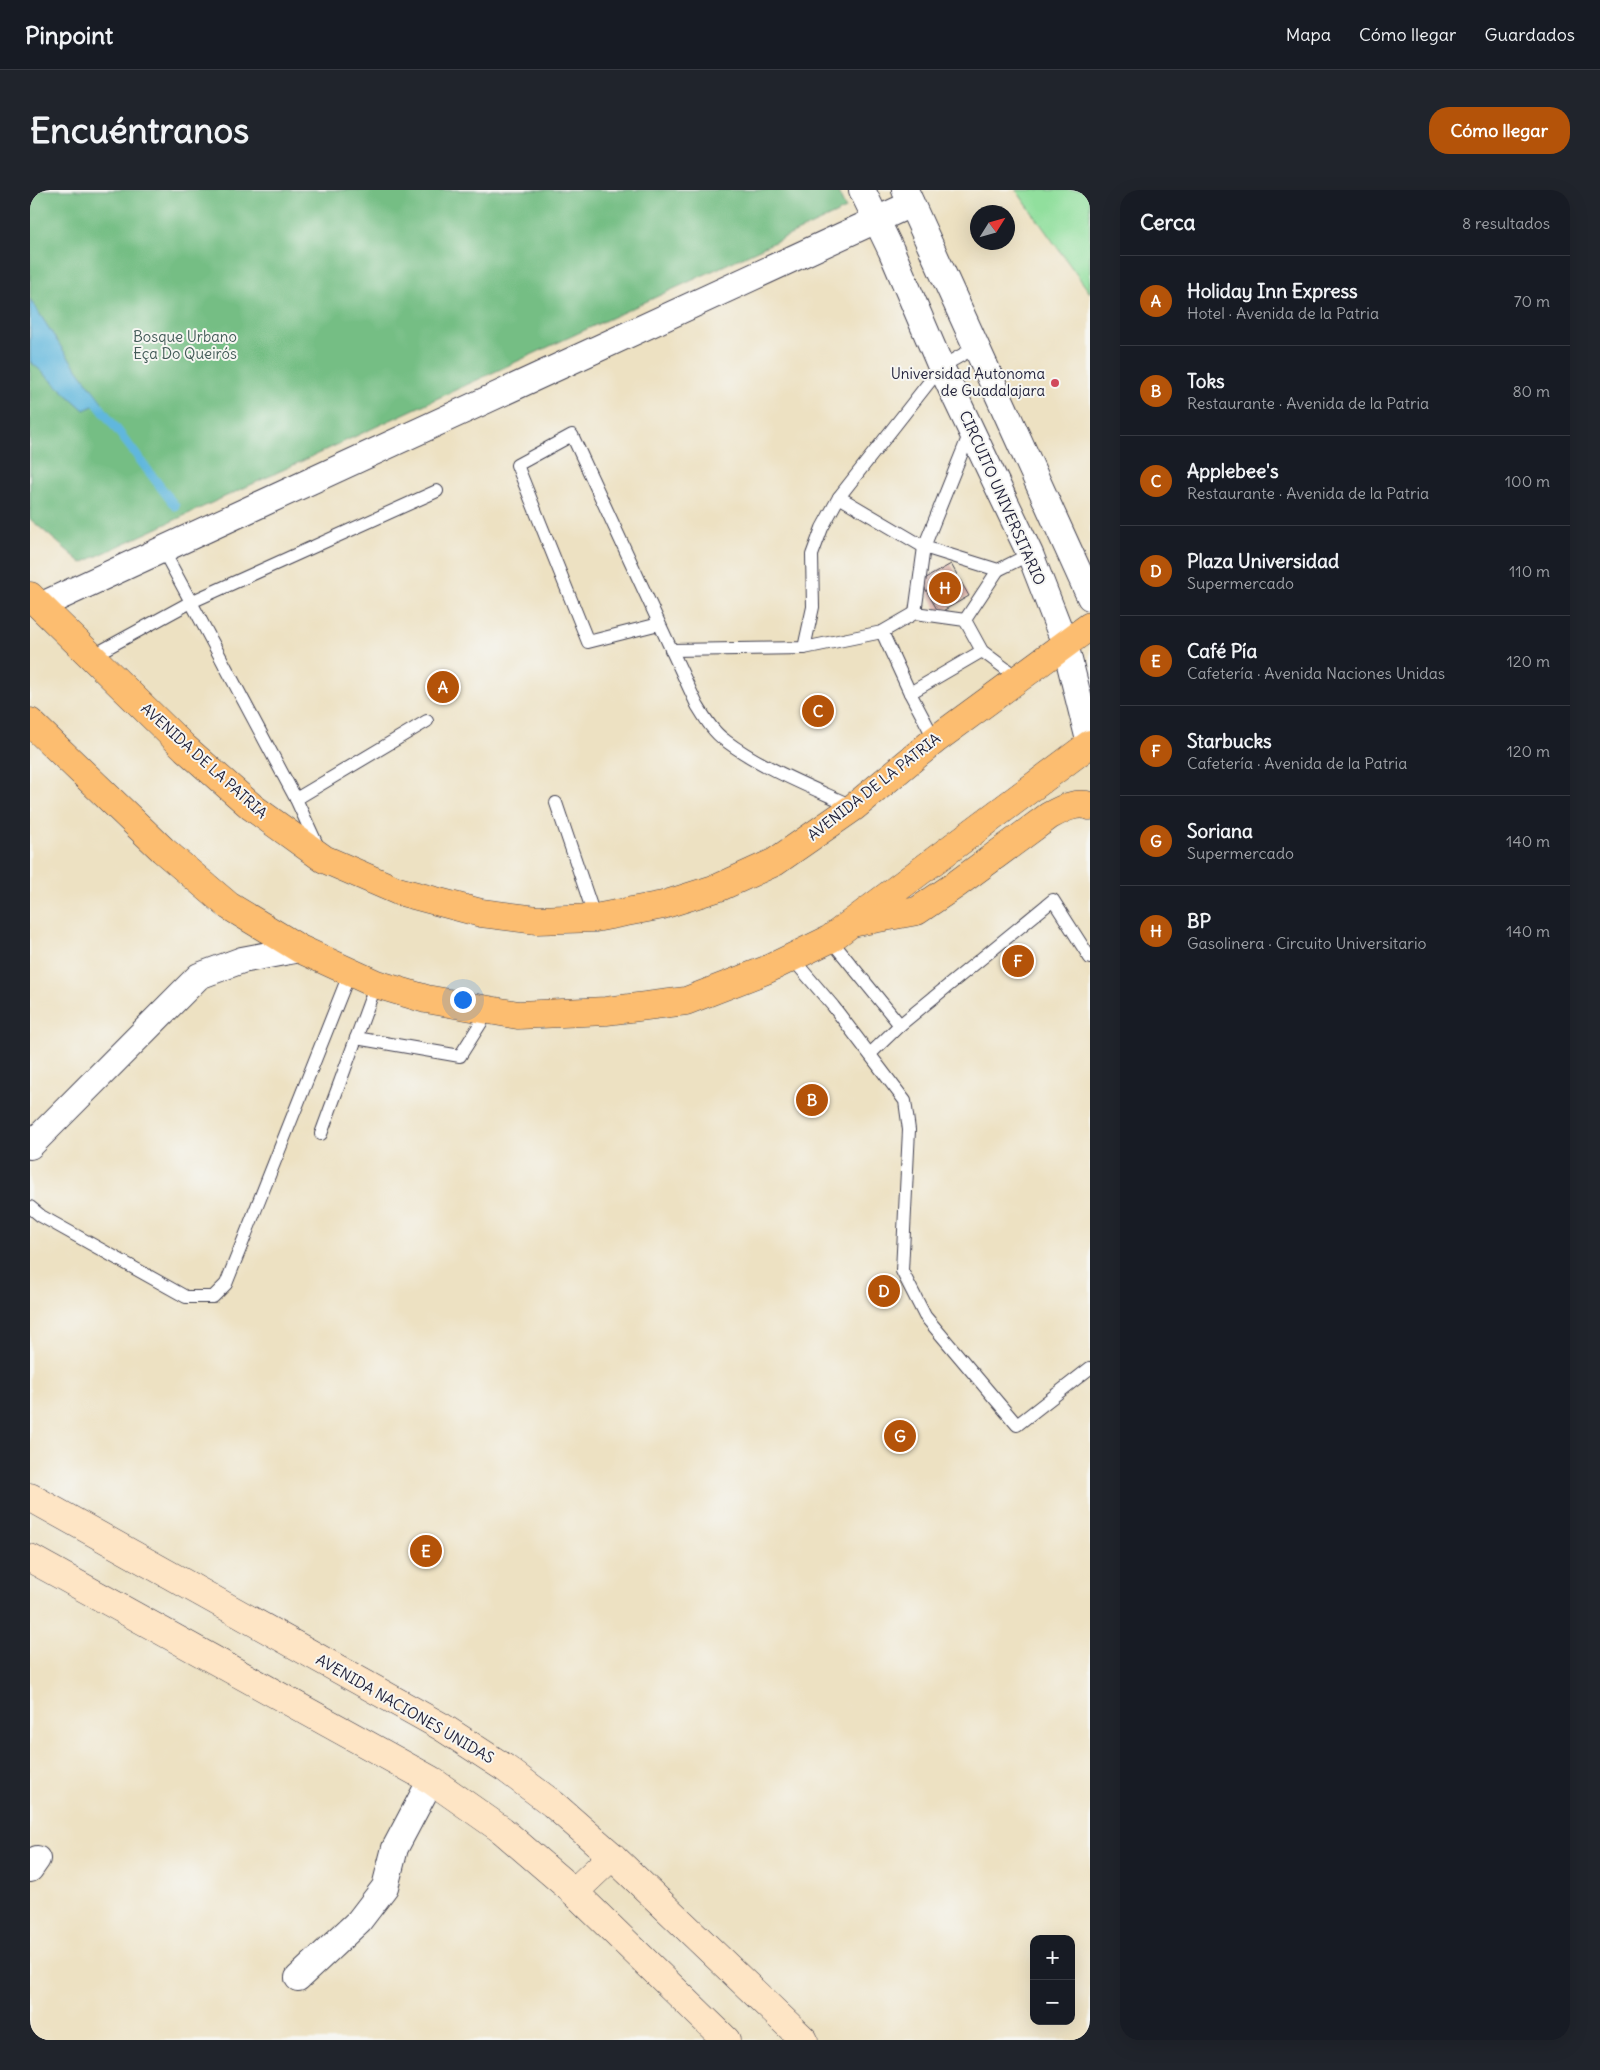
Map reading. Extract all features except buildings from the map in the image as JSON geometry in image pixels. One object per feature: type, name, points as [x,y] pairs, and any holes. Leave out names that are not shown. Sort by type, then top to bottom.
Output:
[{"type":"main road","name":"AVENIDA DE LA PATRIA","points":[[35,601],[185,748],[252,808],[324,859],[398,892],[481,913],[537,920],[595,918],[663,905],[720,887],[775,862],[854,807],[935,740],[1090,626]]},
{"type":"main road","points":[[30,722],[163,850],[229,906],[300,949],[376,984],[426,999],[518,1015],[606,1011],[686,1001],[766,970],[841,931],[1090,744]]},
{"type":"main road","points":[[841,931],[917,911],[1049,816],[1066,806],[1085,804],[1090,806]]},
{"type":"street","name":"CIRCUITO UNIVERSITARIO","points":[[862,190],[941,367],[1030,554],[1065,644],[1090,744]]},
{"type":"street","points":[[35,601],[163,550],[876,219],[908,197],[1090,597]]},
{"type":"street","points":[[30,1146],[199,976],[242,960],[300,949]]},
{"type":"street","name":"AVENIDA NACIONES UNIDAS","points":[[30,1497],[442,1727],[505,1768],[553,1804],[612,1856],[804,2040]]},
{"type":"street","points":[[30,1558],[430,1780],[502,1830],[574,1892],[726,2040]]},
{"type":"street","points":[[298,1978],[359,1921],[386,1888],[395,1848],[430,1780]]},
{"type":"street","points":[[574,1892],[612,1856]]},
{"type":"lane","points":[[804,648],[812,607],[812,555],[822,528],[839,497],[941,367],[976,347]]},
{"type":"lane","points":[[915,613],[924,547],[971,428]]},
{"type":"lane","points":[[659,624],[588,642],[517,465],[572,435],[671,650],[697,705],[709,725],[725,741],[793,778],[854,807]]},
{"type":"lane","points":[[92,656],[191,602],[437,491]]},
{"type":"lane","points":[[839,497],[924,547],[998,570]]},
{"type":"lane","points":[[163,550],[296,799],[324,859]]},
{"type":"lane","points":[[966,620],[998,570],[1030,554]]},
{"type":"lane","points":[[671,650],[804,648],[882,632],[915,613],[966,620]]},
{"type":"lane","points":[[966,620],[982,651],[1018,678]]},
{"type":"lane","points":[[882,632],[910,693],[935,740]]},
{"type":"lane","points":[[910,693],[982,651]]},
{"type":"lane","points":[[296,799],[427,721]]},
{"type":"lane","points":[[556,803],[595,918]]},
{"type":"lane","points":[[870,1054],[900,1025],[1053,900],[1090,958]]},
{"type":"lane","points":[[841,931],[900,1025]]},
{"type":"lane","points":[[792,957],[905,1101],[909,1130],[902,1271],[925,1316],[1017,1424],[1090,1368]]},
{"type":"lane","points":[[30,1207],[41,1216],[186,1297],[213,1297],[226,1284],[350,972]]},
{"type":"lane","points":[[321,1134],[376,984]]},
{"type":"lane","points":[[356,1038],[460,1056],[489,1010]]},
{"type":"green space","name":"Bosque Urbano Eça Do Queirós","points":[[30,190],[837,190],[846,209],[82,563],[30,519]]},
{"type":"green space","points":[[1016,190],[1090,190],[1090,293]]},
{"type":"water","points":[[30,299],[63,350],[102,402],[84,410],[30,361]]},
{"type":"waterway","points":[[90,394],[175,506]]},
{"type":"place","name":"Universidad Autonoma de Guadalajara","points":[[1055,383]]},
{"type":"place","name":"BP","points":[[945,588]]},
{"type":"place","name":"Holiday Inn Express","points":[[443,687]]},
{"type":"place","name":"Applebee's","points":[[818,711]]},
{"type":"place","name":"Starbucks","points":[[1018,961]]},
{"type":"place","name":"Toks","points":[[812,1100]]},
{"type":"place","name":"Plaza Universidad","points":[[884,1291]]},
{"type":"place","name":"Soriana","points":[[900,1436]]},
{"type":"place","name":"Café Pía","points":[[426,1551]]}]
